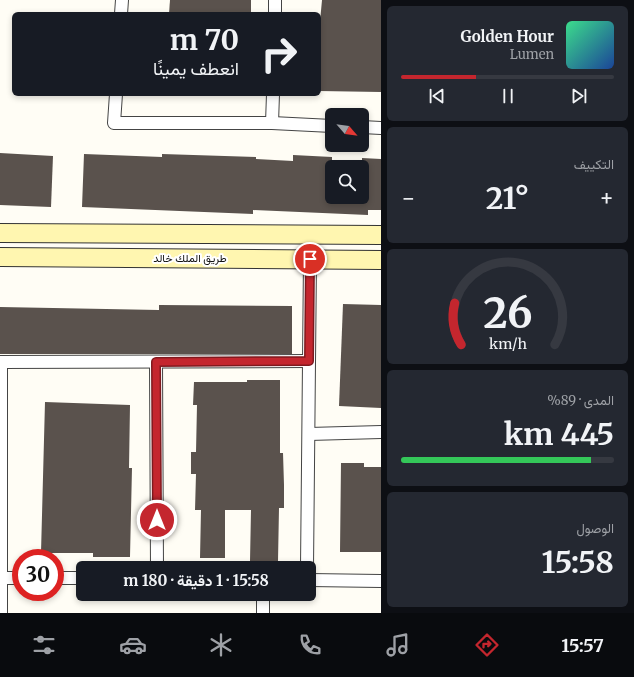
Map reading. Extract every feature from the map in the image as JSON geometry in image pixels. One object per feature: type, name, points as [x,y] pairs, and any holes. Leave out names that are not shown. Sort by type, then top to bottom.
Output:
[{"type":"main road","points":[[0,233],[381,235]]},
{"type":"main road","name":"طريق الملك خالد","points":[[0,257],[381,260]]},
{"type":"street","points":[[121,12],[122,0]]},
{"type":"street","points":[[275,0],[275,12]]},
{"type":"street","points":[[116,96],[114,123],[272,123],[325,126]]},
{"type":"street","points":[[272,123],[273,96]]},
{"type":"street","points":[[369,127],[381,128]]},
{"type":"street","points":[[307,561],[310,259]]},
{"type":"street","points":[[1,613],[1,362],[309,361]]},
{"type":"street","points":[[156,362],[158,561]]},
{"type":"street","points":[[308,434],[381,432]]},
{"type":"street","points":[[2,578],[12,578]]},
{"type":"street","points":[[64,578],[76,578]]},
{"type":"street","points":[[316,580],[381,581]]},
{"type":"street","points":[[263,601],[263,613]]},
{"type":"building","points":[[170,0],[251,0],[251,12],[169,12]]},
{"type":"building","points":[[322,0],[381,0],[381,92],[321,91]]},
{"type":"building","points":[[0,153],[53,156],[51,207],[0,205]]},
{"type":"building","points":[[84,154],[162,157],[162,154],[256,157],[256,159],[293,161],[293,155],[332,157],[332,160],[325,160],[325,204],[369,204],[369,160],[362,160],[362,158],[381,159],[381,210],[368,210],[368,215],[253,210],[253,214],[82,207]]},
{"type":"building","points":[[343,304],[381,305],[381,408],[339,406]]},
{"type":"building","points":[[159,305],[292,306],[292,354],[0,354],[0,307],[159,310]]},
{"type":"building","points":[[247,380],[280,380],[280,453],[283,453],[284,508],[279,508],[278,561],[250,561],[251,510],[225,510],[225,558],[200,558],[201,510],[195,510],[196,474],[191,474],[191,452],[196,452],[197,405],[193,405],[194,382],[247,382]]},
{"type":"building","points":[[45,402],[130,405],[129,468],[132,468],[130,557],[93,557],[93,553],[64,553],[64,549],[41,549]]},
{"type":"building","points":[[341,463],[364,463],[364,467],[381,467],[381,552],[340,552]]},
{"type":"route","points":[[157,520],[156,362],[309,361],[310,259]]}]
